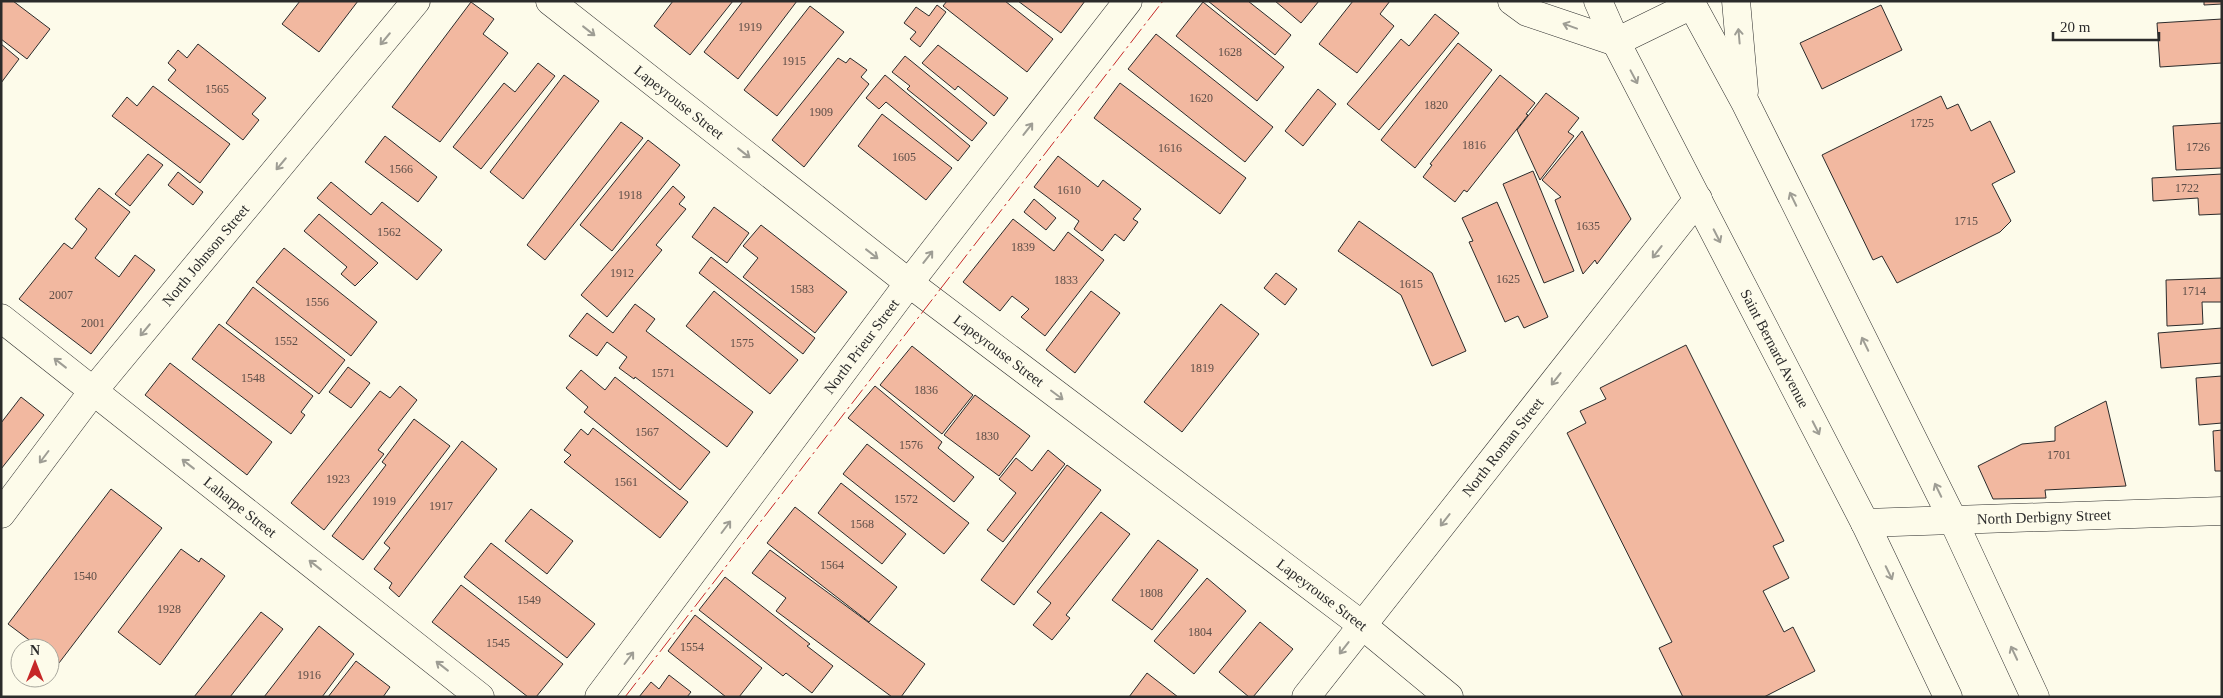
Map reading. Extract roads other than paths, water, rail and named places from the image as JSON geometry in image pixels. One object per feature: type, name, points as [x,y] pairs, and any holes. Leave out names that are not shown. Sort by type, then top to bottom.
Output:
[{"type":"street","name":"North Johnson Street","points":[[1,514],[94,390],[416,1]]},
{"type":"street","name":"Lapeyrouse Street","points":[[550,1],[909,283],[1362,625],[1450,697]]},
{"type":"street","name":"North Prieur Street","points":[[599,697],[909,283],[1128,1]]},
{"type":"street","points":[[1512,1],[1527,12],[1616,42],[1691,3],[1745,102],[1953,520],[2035,697]]},
{"type":"street","name":"Saint Bernard Avenue","points":[[1598,1],[1616,42],[1865,523],[1948,697]]},
{"type":"street","points":[[1736,1],[1745,102]]},
{"type":"street","name":"North Roman Street","points":[[1306,697],[1698,200]]},
{"type":"street","name":"Laharpe Street","points":[[1,318],[480,697]]},
{"type":"street","name":"North Derbigny Street","points":[[1865,523],[2222,511]]}]
